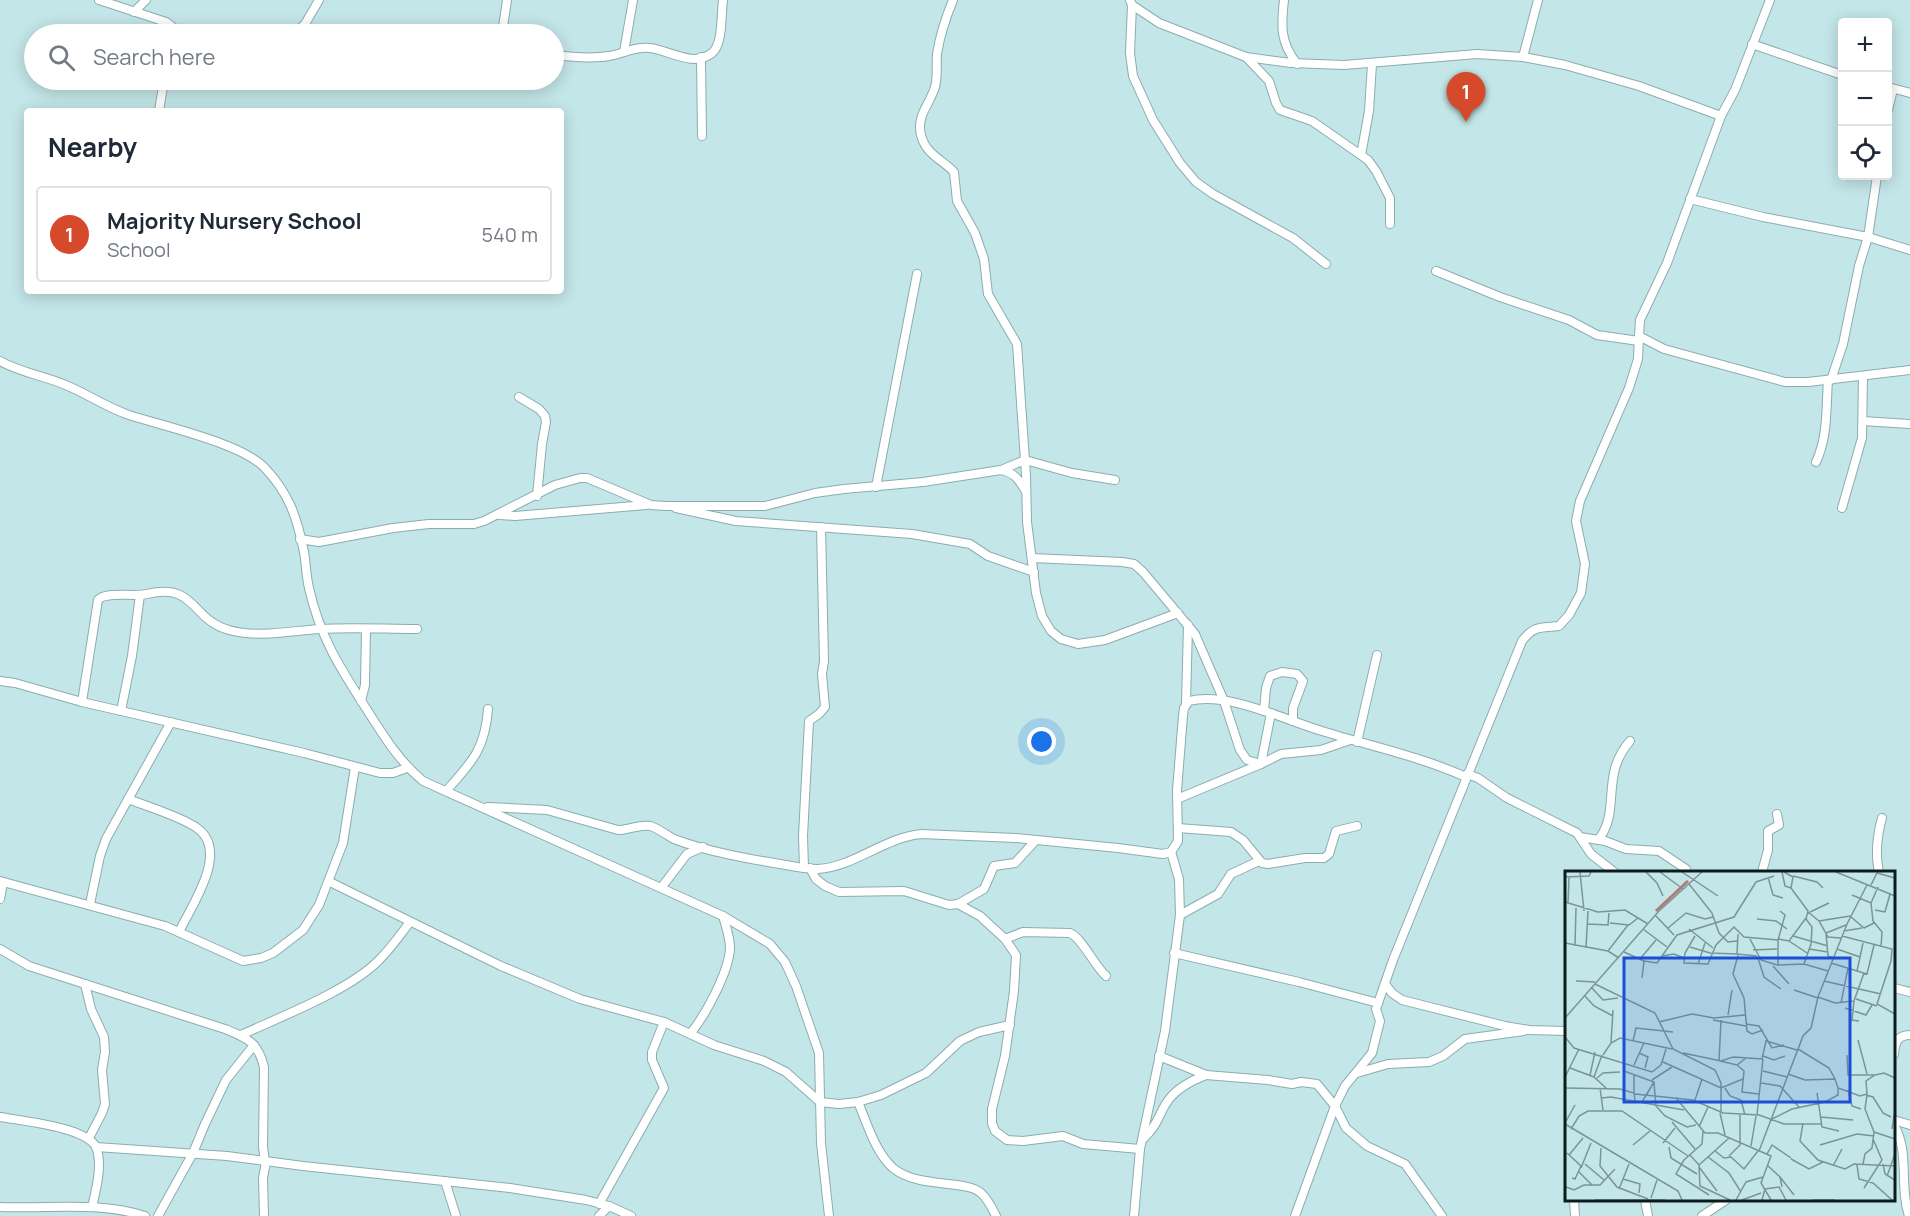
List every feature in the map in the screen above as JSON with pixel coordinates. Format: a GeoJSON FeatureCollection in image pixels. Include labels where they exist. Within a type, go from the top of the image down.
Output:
{"type":"FeatureCollection","features":[{"type":"Feature","properties":{"kind":"street"},"geometry":{"type":"LineString","coordinates":[[99,0],[168,24]]}},
{"type":"Feature","properties":{"kind":"street"},"geometry":{"type":"LineString","coordinates":[[305,24],[319,0]]}},
{"type":"Feature","properties":{"kind":"street"},"geometry":{"type":"LineString","coordinates":[[496,0],[506,2],[503,24]]}},
{"type":"Feature","properties":{"kind":"street"},"geometry":{"type":"LineString","coordinates":[[624,52],[633,0]]}},
{"type":"Feature","properties":{"kind":"street"},"geometry":{"type":"LineString","coordinates":[[564,55],[610,56],[646,48],[690,59],[701,57],[714,52],[719,43],[723,0]]}},
{"type":"Feature","properties":{"kind":"street"},"geometry":{"type":"LineString","coordinates":[[953,0],[939,45],[935,87],[924,108],[920,135],[926,149],[934,158],[954,172],[957,201],[975,233],[984,259],[988,294],[1017,344],[1027,522],[1036,593],[1042,616],[1051,631],[1062,639],[1078,644],[1105,640],[1179,613]]}},
{"type":"Feature","properties":{"kind":"street"},"geometry":{"type":"LineString","coordinates":[[1284,0],[1282,31],[1288,51],[1298,63]]}},
{"type":"Feature","properties":{"kind":"street"},"geometry":{"type":"LineString","coordinates":[[1523,57],[1538,0]]}},
{"type":"Feature","properties":{"kind":"street"},"geometry":{"type":"LineString","coordinates":[[1295,1216],[1335,1106],[1345,1086],[1372,1053],[1378,1036],[1380,1019],[1375,1011],[1415,904],[1522,641],[1529,632],[1536,628],[1559,626],[1569,615],[1581,593],[1585,564],[1576,521],[1580,501],[1629,388],[1638,359],[1640,320],[1667,263],[1721,116],[1735,90],[1770,0]]}},
{"type":"Feature","properties":{"kind":"street"},"geometry":{"type":"LineString","coordinates":[[134,12],[145,1]]}},
{"type":"Feature","properties":{"kind":"street"},"geometry":{"type":"LineString","coordinates":[[145,1],[147,16]]}},
{"type":"Feature","properties":{"kind":"street"},"geometry":{"type":"LineString","coordinates":[[1131,3],[1158,23],[1246,57],[1344,65],[1477,54],[1523,57],[1565,65],[1639,86],[1721,116]]}},
{"type":"Feature","properties":{"kind":"street"},"geometry":{"type":"LineString","coordinates":[[1131,3],[1132,76],[1153,120],[1180,163],[1196,182],[1213,194],[1293,237],[1326,264]]}},
{"type":"Feature","properties":{"kind":"street"},"geometry":{"type":"LineString","coordinates":[[1752,44],[1838,74]]}},
{"type":"Feature","properties":{"kind":"street"},"geometry":{"type":"LineString","coordinates":[[701,57],[702,136]]}},
{"type":"Feature","properties":{"kind":"street"},"geometry":{"type":"LineString","coordinates":[[1246,57],[1269,81],[1280,110],[1312,121],[1361,155],[1376,171],[1390,198],[1390,224]]}},
{"type":"Feature","properties":{"kind":"street"},"geometry":{"type":"LineString","coordinates":[[1361,155],[1369,111],[1372,64]]}},
{"type":"Feature","properties":{"kind":"street"},"geometry":{"type":"LineString","coordinates":[[1892,88],[1910,93]]}},
{"type":"Feature","properties":{"kind":"street"},"geometry":{"type":"LineString","coordinates":[[159,108],[162,90]]}},
{"type":"Feature","properties":{"kind":"street"},"geometry":{"type":"LineString","coordinates":[[1816,462],[1825,431],[1829,380],[1843,344],[1859,266],[1868,237],[1876,180]]}},
{"type":"Feature","properties":{"kind":"street"},"geometry":{"type":"LineString","coordinates":[[1690,199],[1763,217],[1868,237],[1910,250]]}},
{"type":"Feature","properties":{"kind":"street"},"geometry":{"type":"LineString","coordinates":[[1436,271],[1500,297],[1569,320],[1597,335],[1639,338],[1664,349],[1785,382],[1829,380],[1910,370]]}},
{"type":"Feature","properties":{"kind":"street"},"geometry":{"type":"LineString","coordinates":[[876,487],[917,273]]}},
{"type":"Feature","properties":{"kind":"street"},"geometry":{"type":"LineString","coordinates":[[0,361],[12,368],[67,385],[127,414],[188,432],[249,457],[262,465],[286,493],[291,504],[304,552],[309,587],[331,654],[388,743],[407,768],[423,781],[723,916],[770,944],[785,962],[796,986],[819,1053],[821,1143],[829,1216]]}},
{"type":"Feature","properties":{"kind":"street"},"geometry":{"type":"LineString","coordinates":[[1842,508],[1862,438],[1863,376]]}},
{"type":"Feature","properties":{"kind":"street"},"geometry":{"type":"LineString","coordinates":[[519,397],[539,409],[545,416],[537,495]]}},
{"type":"Feature","properties":{"kind":"street"},"geometry":{"type":"LineString","coordinates":[[1863,421],[1910,424]]}},
{"type":"Feature","properties":{"kind":"street"},"geometry":{"type":"LineString","coordinates":[[498,515],[515,516],[651,505],[765,506],[815,493],[934,481],[1001,470],[1025,460],[1072,473],[1115,480]]}},
{"type":"Feature","properties":{"kind":"street"},"geometry":{"type":"LineString","coordinates":[[1001,470],[1017,477],[1026,490]]}},
{"type":"Feature","properties":{"kind":"street"},"geometry":{"type":"LineString","coordinates":[[300,539],[319,542],[393,528],[429,524],[474,524],[498,515],[569,480],[587,477],[651,505]]}},
{"type":"Feature","properties":{"kind":"street"},"geometry":{"type":"LineString","coordinates":[[665,506],[736,521],[912,534],[970,544],[988,556],[1034,572]]}},
{"type":"Feature","properties":{"kind":"street"},"geometry":{"type":"LineString","coordinates":[[821,527],[822,674],[825,707],[809,721],[803,836],[807,868],[825,886],[839,892],[897,891],[949,905],[958,904],[984,889],[994,866],[1015,863],[1036,840]]}},
{"type":"Feature","properties":{"kind":"street"},"geometry":{"type":"LineString","coordinates":[[304,552],[319,542]]}},
{"type":"Feature","properties":{"kind":"street"},"geometry":{"type":"LineString","coordinates":[[1032,558],[1134,564],[1188,624],[1199,642],[1224,701],[1243,756],[1250,762],[1261,764]]}},
{"type":"Feature","properties":{"kind":"street"},"geometry":{"type":"LineString","coordinates":[[82,702],[98,600],[106,594],[140,595],[160,591],[177,592],[210,620],[228,630],[260,634],[321,629],[417,629]]}},
{"type":"Feature","properties":{"kind":"street"},"geometry":{"type":"LineString","coordinates":[[121,711],[132,656],[140,595]]}},
{"type":"Feature","properties":{"kind":"street"},"geometry":{"type":"LineString","coordinates":[[1134,1216],[1140,1149],[1165,1031],[1180,915],[1179,879],[1171,852],[1178,841],[1177,799],[1183,716],[1186,705],[1188,624]]}},
{"type":"Feature","properties":{"kind":"street"},"geometry":{"type":"LineString","coordinates":[[361,701],[365,685],[366,629]]}},
{"type":"Feature","properties":{"kind":"street"},"geometry":{"type":"LineString","coordinates":[[1354,741],[1377,655]]}},
{"type":"Feature","properties":{"kind":"street"},"geometry":{"type":"LineString","coordinates":[[1261,764],[1267,712],[1266,688],[1270,676],[1282,672],[1297,674],[1303,681],[1293,708],[1293,721]]}},
{"type":"Feature","properties":{"kind":"street"},"geometry":{"type":"LineString","coordinates":[[1187,678],[1191,689],[1205,699]]}},
{"type":"Feature","properties":{"kind":"street"},"geometry":{"type":"LineString","coordinates":[[0,681],[380,773],[393,773],[407,768]]}},
{"type":"Feature","properties":{"kind":"street"},"geometry":{"type":"LineString","coordinates":[[1186,705],[1189,701],[1205,699],[1224,701],[1267,712],[1354,741],[1409,755],[1466,776],[1478,778],[1507,798],[1564,825],[1580,837],[1591,854],[1612,871]]}},
{"type":"Feature","properties":{"kind":"street"},"geometry":{"type":"LineString","coordinates":[[447,790],[483,743],[488,709]]}},
{"type":"Feature","properties":{"kind":"street"},"geometry":{"type":"LineString","coordinates":[[90,904],[106,839],[171,722]]}},
{"type":"Feature","properties":{"kind":"street"},"geometry":{"type":"LineString","coordinates":[[1177,799],[1281,754],[1322,750],[1354,741]]}},
{"type":"Feature","properties":{"kind":"street"},"geometry":{"type":"LineString","coordinates":[[1599,839],[1604,833],[1608,817],[1611,782],[1616,761],[1620,752],[1630,741]]}},
{"type":"Feature","properties":{"kind":"street"},"geometry":{"type":"LineString","coordinates":[[0,899],[2,881],[165,926],[243,961],[261,958],[273,953],[303,930],[319,905],[330,882],[343,843],[355,767]]}},
{"type":"Feature","properties":{"kind":"street"},"geometry":{"type":"LineString","coordinates":[[128,799],[195,827],[207,837],[211,852],[207,873],[179,932]]}},
{"type":"Feature","properties":{"kind":"street"},"geometry":{"type":"LineString","coordinates":[[484,807],[547,810],[618,830],[649,826],[673,838],[703,847],[762,861],[818,869],[838,865],[889,841],[921,834],[1036,840],[1156,854],[1171,852]]}},
{"type":"Feature","properties":{"kind":"street"},"geometry":{"type":"LineString","coordinates":[[1763,871],[1768,850],[1768,831],[1779,825],[1777,814]]}},
{"type":"Feature","properties":{"kind":"street"},"geometry":{"type":"LineString","coordinates":[[1879,871],[1876,852],[1878,830],[1882,818]]}},
{"type":"Feature","properties":{"kind":"street"},"geometry":{"type":"LineString","coordinates":[[1178,828],[1231,832],[1243,840],[1259,861],[1268,864],[1305,858],[1324,858],[1329,854],[1336,831],[1357,826]]}},
{"type":"Feature","properties":{"kind":"street"},"geometry":{"type":"LineString","coordinates":[[1580,837],[1599,839],[1626,849],[1659,851],[1686,869]]}},
{"type":"Feature","properties":{"kind":"street"},"geometry":{"type":"LineString","coordinates":[[661,888],[687,854],[703,847]]}},
{"type":"Feature","properties":{"kind":"street"},"geometry":{"type":"LineString","coordinates":[[1180,915],[1218,894],[1231,874],[1259,861]]}},
{"type":"Feature","properties":{"kind":"street"},"geometry":{"type":"LineString","coordinates":[[330,882],[501,966],[580,999],[664,1022],[736,1054],[764,1061],[786,1072],[820,1102],[840,1104],[858,1102],[903,1086],[926,1073],[960,1041],[979,1032],[1010,1025]]}},
{"type":"Feature","properties":{"kind":"street"},"geometry":{"type":"LineString","coordinates":[[958,904],[980,916],[1005,939],[1014,950],[1016,959],[1010,1025],[992,1109],[992,1123],[995,1131],[1007,1140],[1023,1141],[1063,1136],[1083,1144],[1140,1149]]}},
{"type":"Feature","properties":{"kind":"street"},"geometry":{"type":"LineString","coordinates":[[690,1034],[702,1020],[728,960],[729,935],[723,916]]}},
{"type":"Feature","properties":{"kind":"street"},"geometry":{"type":"LineString","coordinates":[[241,1035],[336,990],[360,976],[380,960],[410,922]]}},
{"type":"Feature","properties":{"kind":"street"},"geometry":{"type":"LineString","coordinates":[[1005,939],[1023,932],[1070,933],[1076,936],[1090,958],[1106,976]]}},
{"type":"Feature","properties":{"kind":"street"},"geometry":{"type":"LineString","coordinates":[[0,949],[29,966],[241,1035],[254,1045],[261,1055],[264,1067],[264,1216]]}},
{"type":"Feature","properties":{"kind":"street"},"geometry":{"type":"LineString","coordinates":[[1174,953],[1378,1003]]}},
{"type":"Feature","properties":{"kind":"street"},"geometry":{"type":"LineString","coordinates":[[85,984],[91,1009],[104,1037],[105,1052],[102,1070],[105,1104],[89,1138]]}},
{"type":"Feature","properties":{"kind":"street"},"geometry":{"type":"LineString","coordinates":[[1385,984],[1402,1000],[1482,1022],[1529,1030],[1565,1031]]}},
{"type":"Feature","properties":{"kind":"street"},"geometry":{"type":"LineString","coordinates":[[1895,988],[1910,992]]}},
{"type":"Feature","properties":{"kind":"street"},"geometry":{"type":"LineString","coordinates":[[599,1204],[664,1088],[652,1060],[652,1052],[664,1022]]}},
{"type":"Feature","properties":{"kind":"street"},"geometry":{"type":"LineString","coordinates":[[1357,1073],[1388,1064],[1435,1060],[1465,1039],[1529,1030]]}},
{"type":"Feature","properties":{"kind":"street"},"geometry":{"type":"LineString","coordinates":[[1895,1048],[1899,1037],[1910,1035]]}},
{"type":"Feature","properties":{"kind":"street"},"geometry":{"type":"LineString","coordinates":[[158,1216],[193,1153],[226,1080],[254,1045]]}},
{"type":"Feature","properties":{"kind":"street"},"geometry":{"type":"LineString","coordinates":[[1158,1056],[1206,1075],[1292,1084],[1300,1082],[1317,1084],[1335,1106],[1346,1128],[1367,1146],[1399,1159],[1405,1164],[1442,1216]]}},
{"type":"Feature","properties":{"kind":"street"},"geometry":{"type":"LineString","coordinates":[[1143,1138],[1156,1125],[1170,1097],[1190,1082],[1206,1075]]}},
{"type":"Feature","properties":{"kind":"street"},"geometry":{"type":"LineString","coordinates":[[858,1102],[883,1156],[893,1168],[928,1183],[973,1188],[985,1198],[996,1216]]}},
{"type":"Feature","properties":{"kind":"street"},"geometry":{"type":"LineString","coordinates":[[0,1117],[71,1130],[89,1138],[96,1147],[99,1161],[92,1207]]}},
{"type":"Feature","properties":{"kind":"street"},"geometry":{"type":"LineString","coordinates":[[1895,1126],[1910,1125]]}},
{"type":"Feature","properties":{"kind":"street"},"geometry":{"type":"LineString","coordinates":[[1895,1128],[1901,1140],[1903,1191],[1909,1216]]}},
{"type":"Feature","properties":{"kind":"street"},"geometry":{"type":"LineString","coordinates":[[96,1147],[193,1153],[510,1188],[609,1206],[631,1216]]}},
{"type":"Feature","properties":{"kind":"street"},"geometry":{"type":"LineString","coordinates":[[445,1181],[456,1216]]}},
{"type":"Feature","properties":{"kind":"street"},"geometry":{"type":"LineString","coordinates":[[1574,1201],[1575,1216]]}},
{"type":"Feature","properties":{"kind":"street"},"geometry":{"type":"LineString","coordinates":[[1645,1201],[1648,1216]]}},
{"type":"Feature","properties":{"kind":"street"},"geometry":{"type":"LineString","coordinates":[[1702,1216],[1724,1201]]}},
{"type":"Feature","properties":{"kind":"street"},"geometry":{"type":"LineString","coordinates":[[599,1216],[609,1206]]}},
{"type":"Feature","properties":{"kind":"street"},"geometry":{"type":"LineString","coordinates":[[0,1207],[103,1207],[145,1216]]}},
{"type":"Feature","properties":{"kind":"street"},"geometry":{"type":"LineString","coordinates":[[97,1216],[103,1207]]}},
{"type":"Feature","properties":{"kind":"place","name":"Majority Nursery School"},"geometry":{"type":"Point","coordinates":[1466,122]}}]}
